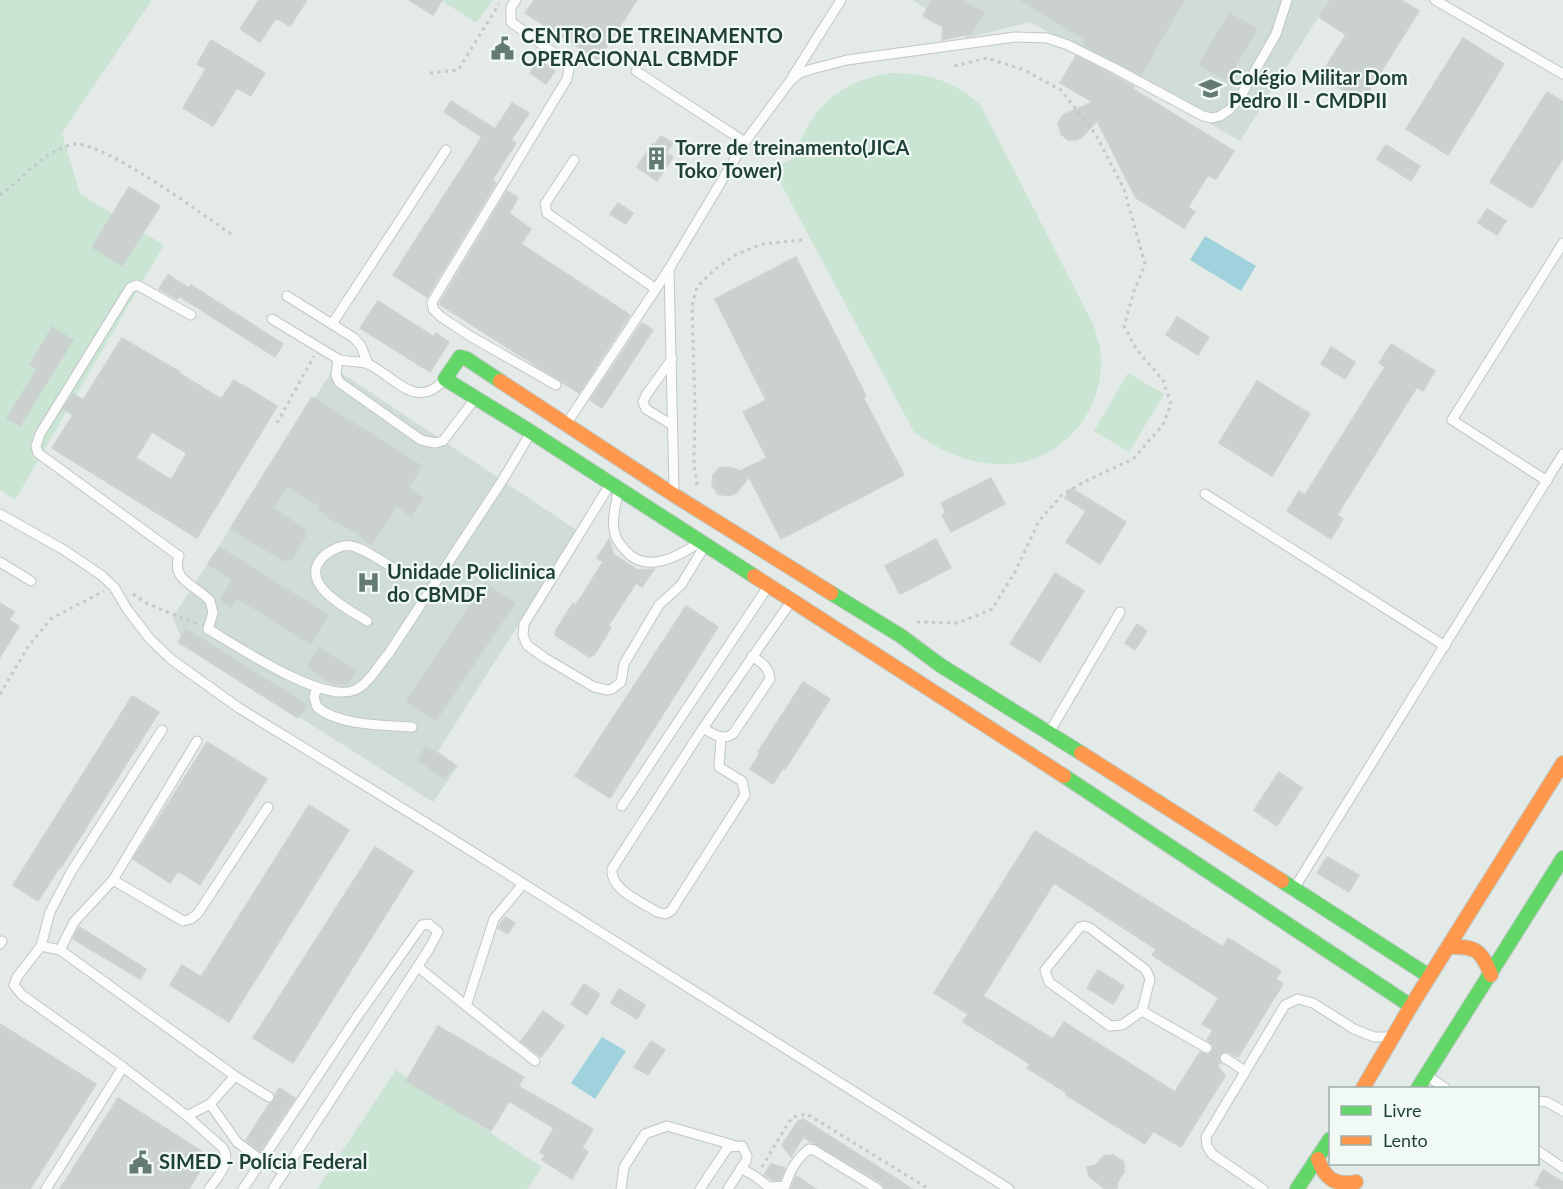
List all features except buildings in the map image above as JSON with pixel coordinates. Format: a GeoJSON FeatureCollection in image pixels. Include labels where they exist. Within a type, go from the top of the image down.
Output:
{"type":"FeatureCollection","features":[{"type":"Feature","properties":{"kind":"street"},"geometry":{"type":"LineString","coordinates":[[1411,1006],[1305,915],[1294,889],[1137,806],[927,688],[445,379],[460,357],[500,380],[674,495],[901,636],[940,665],[1049,732],[1137,806],[1305,915],[1430,976]]}},
{"type":"Feature","properties":{"kind":"street"},"geometry":{"type":"LineString","coordinates":[[479,400],[500,380]]}},
{"type":"Feature","properties":{"kind":"street"},"geometry":{"type":"LineString","coordinates":[[723,557],[736,534]]}},
{"type":"Feature","properties":{"kind":"street"},"geometry":{"type":"LineString","coordinates":[[927,688],[940,665]]}},
{"type":"Feature","properties":{"kind":"street"},"geometry":{"type":"LineString","coordinates":[[1364,1087],[1411,1006],[1563,763]]}},
{"type":"Feature","properties":{"kind":"street"},"geometry":{"type":"LineString","coordinates":[[1419,1087],[1563,858]]}},
{"type":"Feature","properties":{"kind":"street"},"geometry":{"type":"LineString","coordinates":[[1449,947],[1470,945],[1478,949],[1484,956],[1491,975]]}},
{"type":"Feature","properties":{"kind":"street"},"geometry":{"type":"LineString","coordinates":[[1297,1189],[1329,1141]]}},
{"type":"Feature","properties":{"kind":"street"},"geometry":{"type":"LineString","coordinates":[[1318,1159],[1321,1172],[1330,1180],[1341,1185],[1357,1181]]}},
{"type":"Feature","properties":{"kind":"lane"},"geometry":{"type":"LineString","coordinates":[[516,0],[512,7],[511,22],[565,61],[569,69],[567,79],[432,302],[433,309],[441,317],[556,385]]}},
{"type":"Feature","properties":{"kind":"lane"},"geometry":{"type":"LineString","coordinates":[[567,424],[669,269],[745,142],[790,81],[841,0]]}},
{"type":"Feature","properties":{"kind":"lane"},"geometry":{"type":"LineString","coordinates":[[790,81],[812,69],[847,60],[1015,37],[1036,37],[1068,45],[1203,116],[1212,118],[1229,110],[1239,99],[1276,34],[1287,0]]}},
{"type":"Feature","properties":{"kind":"lane"},"geometry":{"type":"LineString","coordinates":[[1435,0],[1563,74]]}},
{"type":"Feature","properties":{"kind":"lane"},"geometry":{"type":"LineString","coordinates":[[636,71],[745,142]]}},
{"type":"Feature","properties":{"kind":"lane"},"geometry":{"type":"LineString","coordinates":[[332,324],[447,150]]}},
{"type":"Feature","properties":{"kind":"lane"},"geometry":{"type":"LineString","coordinates":[[574,160],[545,204],[547,213],[656,289]]}},
{"type":"Feature","properties":{"kind":"lane"},"geometry":{"type":"LineString","coordinates":[[1547,482],[1452,420],[1563,243]]}},
{"type":"Feature","properties":{"kind":"lane"},"geometry":{"type":"LineString","coordinates":[[669,269],[674,495]]}},
{"type":"Feature","properties":{"kind":"lane"},"geometry":{"type":"LineString","coordinates":[[190,315],[137,285],[130,288],[40,434],[36,446],[38,453],[179,556],[177,567],[182,580],[210,601],[213,613],[208,629],[284,673],[316,687],[341,692],[352,691],[362,686],[389,653],[502,481],[531,432]]}},
{"type":"Feature","properties":{"kind":"lane"},"geometry":{"type":"LineString","coordinates":[[287,296],[354,338],[361,346],[368,364]]}},
{"type":"Feature","properties":{"kind":"lane"},"geometry":{"type":"LineString","coordinates":[[272,319],[338,359],[368,364],[411,392],[426,393],[435,390],[445,379]]}},
{"type":"Feature","properties":{"kind":"lane"},"geometry":{"type":"LineString","coordinates":[[460,357],[470,336]]}},
{"type":"Feature","properties":{"kind":"lane"},"geometry":{"type":"LineString","coordinates":[[672,358],[643,402],[646,409],[672,425]]}},
{"type":"Feature","properties":{"kind":"lane"},"geometry":{"type":"LineString","coordinates":[[338,359],[336,375],[339,382],[421,440],[443,441],[479,400]]}},
{"type":"Feature","properties":{"kind":"lane"},"geometry":{"type":"LineString","coordinates":[[1294,889],[1563,454]]}},
{"type":"Feature","properties":{"kind":"lane"},"geometry":{"type":"LineString","coordinates":[[615,487],[524,624],[523,635],[527,645],[545,658],[594,687],[608,690],[616,687],[621,682],[624,664],[659,605],[681,585],[703,544]]}},
{"type":"Feature","properties":{"kind":"lane"},"geometry":{"type":"LineString","coordinates":[[615,487],[614,533],[628,553],[644,562],[666,561],[703,544]]}},
{"type":"Feature","properties":{"kind":"lane"},"geometry":{"type":"LineString","coordinates":[[1205,494],[1445,646]]}},
{"type":"Feature","properties":{"kind":"lane"},"geometry":{"type":"LineString","coordinates":[[0,514],[64,550],[101,575],[116,591],[138,625],[172,660],[239,708],[1009,1189]]}},
{"type":"Feature","properties":{"kind":"lane"},"geometry":{"type":"LineString","coordinates":[[367,621],[326,593],[316,578],[316,568],[320,560],[333,550],[351,546],[397,570]]}},
{"type":"Feature","properties":{"kind":"lane"},"geometry":{"type":"LineString","coordinates":[[0,562],[31,581]]}},
{"type":"Feature","properties":{"kind":"lane"},"geometry":{"type":"LineString","coordinates":[[622,806],[768,586]]}},
{"type":"Feature","properties":{"kind":"lane"},"geometry":{"type":"LineString","coordinates":[[721,738],[719,767],[742,781],[745,795],[671,911],[665,914],[657,912],[615,885],[611,876],[612,869],[703,728],[792,601]]}},
{"type":"Feature","properties":{"kind":"lane"},"geometry":{"type":"LineString","coordinates":[[1049,732],[1120,612]]}},
{"type":"Feature","properties":{"kind":"lane"},"geometry":{"type":"LineString","coordinates":[[703,728],[721,738],[728,738],[733,734],[770,679],[769,672],[764,665],[752,656]]}},
{"type":"Feature","properties":{"kind":"lane"},"geometry":{"type":"LineString","coordinates":[[316,687],[314,698],[317,707],[337,718],[379,725],[412,727]]}},
{"type":"Feature","properties":{"kind":"lane"},"geometry":{"type":"LineString","coordinates":[[162,730],[71,873],[50,912],[41,946],[17,977],[14,985],[22,994],[188,1116],[224,1148],[227,1162],[209,1189]]}},
{"type":"Feature","properties":{"kind":"lane"},"geometry":{"type":"LineString","coordinates":[[60,950],[74,922],[113,880],[197,741]]}},
{"type":"Feature","properties":{"kind":"lane"},"geometry":{"type":"LineString","coordinates":[[113,880],[183,921],[191,919],[198,913],[268,807]]}},
{"type":"Feature","properties":{"kind":"lane"},"geometry":{"type":"LineString","coordinates":[[466,1006],[494,919],[523,884]]}},
{"type":"Feature","properties":{"kind":"lane"},"geometry":{"type":"LineString","coordinates":[[243,1189],[352,1024],[422,925],[429,924],[438,931],[438,934],[273,1189]]}},
{"type":"Feature","properties":{"kind":"lane"},"geometry":{"type":"LineString","coordinates":[[1080,927],[1090,928],[1146,970],[1150,979],[1142,1011],[1122,1025],[1110,1026],[1049,982],[1045,970],[1080,927]]}},
{"type":"Feature","properties":{"kind":"lane"},"geometry":{"type":"LineString","coordinates":[[41,946],[60,950],[235,1076],[268,1097]]}},
{"type":"Feature","properties":{"kind":"lane"},"geometry":{"type":"LineString","coordinates":[[418,967],[535,1061]]}},
{"type":"Feature","properties":{"kind":"lane"},"geometry":{"type":"LineString","coordinates":[[1263,1189],[1212,1154],[1207,1146],[1206,1137],[1285,1005],[1298,999],[1313,1003],[1354,1029],[1374,1037],[1392,1038]]}},
{"type":"Feature","properties":{"kind":"lane"},"geometry":{"type":"LineString","coordinates":[[1142,1011],[1207,1048]]}},
{"type":"Feature","properties":{"kind":"lane"},"geometry":{"type":"LineString","coordinates":[[1225,1059],[1245,1071]]}},
{"type":"Feature","properties":{"kind":"lane"},"geometry":{"type":"LineString","coordinates":[[46,1189],[123,1067]]}},
{"type":"Feature","properties":{"kind":"lane"},"geometry":{"type":"LineString","coordinates":[[188,1116],[210,1104],[235,1076]]}},
{"type":"Feature","properties":{"kind":"lane"},"geometry":{"type":"LineString","coordinates":[[1427,1076],[1442,1087]]}},
{"type":"Feature","properties":{"kind":"lane"},"geometry":{"type":"LineString","coordinates":[[1539,1101],[1546,1102],[1563,1111]]}},
{"type":"Feature","properties":{"kind":"lane"},"geometry":{"type":"LineString","coordinates":[[210,1104],[237,1142],[261,1160],[283,1172]]}},
{"type":"Feature","properties":{"kind":"lane"},"geometry":{"type":"LineString","coordinates":[[621,1189],[624,1167],[645,1134],[668,1126],[742,1146],[747,1156],[728,1189]]}},
{"type":"Feature","properties":{"kind":"lane"},"geometry":{"type":"LineString","coordinates":[[700,1189],[728,1147],[733,1145]]}},
{"type":"Feature","properties":{"kind":"lane"},"geometry":{"type":"LineString","coordinates":[[741,1168],[769,1187],[785,1186],[790,1171],[800,1156],[809,1149],[878,1189]]}},
{"type":"Feature","properties":{"kind":"lane"},"geometry":{"type":"LineString","coordinates":[[1539,1152],[1563,1168]]}},
{"type":"Feature","properties":{"kind":"path"},"geometry":{"type":"LineString","coordinates":[[430,73],[458,70],[501,0]]}},
{"type":"Feature","properties":{"kind":"path"},"geometry":{"type":"LineString","coordinates":[[908,621],[958,623],[992,609],[1015,572],[1039,521],[1062,495],[1133,459],[1163,425],[1171,404],[1163,380],[1137,350],[1124,326],[1145,264],[1124,189],[1096,135],[1061,90],[1024,70],[987,58],[950,67]]}},
{"type":"Feature","properties":{"kind":"path"},"geometry":{"type":"LineString","coordinates":[[0,195],[48,154],[75,144],[113,158],[164,188],[234,236]]}},
{"type":"Feature","properties":{"kind":"path"},"geometry":{"type":"LineString","coordinates":[[698,486],[694,464],[692,306],[697,287],[713,271],[735,255],[762,244],[803,240]]}},
{"type":"Feature","properties":{"kind":"path"},"geometry":{"type":"LineString","coordinates":[[277,423],[319,347]]}},
{"type":"Feature","properties":{"kind":"path"},"geometry":{"type":"LineString","coordinates":[[0,694],[29,645],[52,618],[105,591],[130,591],[146,603],[208,629]]}},
{"type":"Feature","properties":{"kind":"shaded area","name":"Colégio Militar Dom Pedro II - CMDPII"},"geometry":{"type":"Polygon","coordinates":[[[913,0],[1329,0],[1240,141],[1030,22],[967,38],[913,0]]]}},
{"type":"Feature","properties":{"kind":"shaded area","name":"Unidade Policlinica do CBMDF"},"geometry":{"type":"Polygon","coordinates":[[[334,368],[578,531],[438,751],[458,766],[433,802],[183,643],[173,617],[334,368]]]}},
{"type":"Feature","properties":{"kind":"green space"},"geometry":{"type":"Polygon","coordinates":[[[0,0],[152,0],[62,133],[80,194],[164,245],[15,500],[0,490],[0,0]]]}},
{"type":"Feature","properties":{"kind":"green space"},"geometry":{"type":"Polygon","coordinates":[[[441,0],[493,0],[476,23],[441,0]]]}},
{"type":"Feature","properties":{"kind":"green space"},"geometry":{"type":"Polygon","coordinates":[[[891,73],[938,79],[949,83],[980,104],[1094,326],[1101,362],[1099,385],[1093,403],[1073,433],[1044,455],[1008,464],[982,463],[935,446],[914,432],[773,169],[795,157],[809,124],[829,100],[856,83],[891,73]]]}},
{"type":"Feature","properties":{"kind":"green space"},"geometry":{"type":"Polygon","coordinates":[[[1128,373],[1164,394],[1129,452],[1094,431],[1128,373]]]}},
{"type":"Feature","properties":{"kind":"green space"},"geometry":{"type":"Polygon","coordinates":[[[396,1070],[542,1167],[527,1189],[317,1189],[396,1070]]]}},
{"type":"Feature","properties":{"kind":"water"},"geometry":{"type":"Polygon","coordinates":[[[1205,236],[1256,266],[1241,291],[1190,260],[1205,236]]]}},
{"type":"Feature","properties":{"kind":"water"},"geometry":{"type":"Polygon","coordinates":[[[602,1037],[626,1051],[595,1099],[571,1083],[602,1037]]]}},
{"type":"Feature","properties":{"kind":"traffic: fast"},"geometry":{"type":"LineString","coordinates":[[500,381],[467,359],[460,357],[445,379],[754,576]]}},
{"type":"Feature","properties":{"kind":"traffic: fast"},"geometry":{"type":"LineString","coordinates":[[831,593],[901,636],[940,665],[1081,753]]}},
{"type":"Feature","properties":{"kind":"traffic: fast"},"geometry":{"type":"LineString","coordinates":[[1064,776],[1411,1006]]}},
{"type":"Feature","properties":{"kind":"traffic: fast"},"geometry":{"type":"LineString","coordinates":[[1419,1087],[1563,858]]}},
{"type":"Feature","properties":{"kind":"traffic: fast"},"geometry":{"type":"LineString","coordinates":[[1282,881],[1429,976]]}},
{"type":"Feature","properties":{"kind":"traffic: fast"},"geometry":{"type":"LineString","coordinates":[[1297,1189],[1329,1141]]}},
{"type":"Feature","properties":{"kind":"traffic: slow"},"geometry":{"type":"LineString","coordinates":[[500,381],[674,495],[831,593]]}},
{"type":"Feature","properties":{"kind":"traffic: slow"},"geometry":{"type":"LineString","coordinates":[[754,576],[1064,776]]}},
{"type":"Feature","properties":{"kind":"traffic: slow"},"geometry":{"type":"LineString","coordinates":[[1081,753],[1282,881]]}},
{"type":"Feature","properties":{"kind":"traffic: slow"},"geometry":{"type":"LineString","coordinates":[[1364,1087],[1411,1006],[1563,763]]}},
{"type":"Feature","properties":{"kind":"traffic: slow"},"geometry":{"type":"LineString","coordinates":[[1449,947],[1466,947],[1476,951],[1484,960],[1491,975]]}},
{"type":"Feature","properties":{"kind":"traffic: slow"},"geometry":{"type":"LineString","coordinates":[[1318,1159],[1324,1172],[1332,1180],[1342,1183],[1356,1182]]}},
{"type":"Feature","properties":{"kind":"place","name":"CENTRO DE TREINAMENTO OPERACIONAL CBMDF"},"geometry":{"type":"Point","coordinates":[503,48]}},
{"type":"Feature","properties":{"kind":"place","name":"Colégio Militar Dom Pedro II - CMDPII"},"geometry":{"type":"Point","coordinates":[1211,89]}},
{"type":"Feature","properties":{"kind":"place","name":"Torre de treinamento(JICA Toko Tower)"},"geometry":{"type":"Point","coordinates":[657,159]}},
{"type":"Feature","properties":{"kind":"place","name":"Unidade Policlinica do CBMDF"},"geometry":{"type":"Point","coordinates":[369,583]}},
{"type":"Feature","properties":{"kind":"place","name":"SIMED - Polícia Federal"},"geometry":{"type":"Point","coordinates":[141,1162]}}]}
